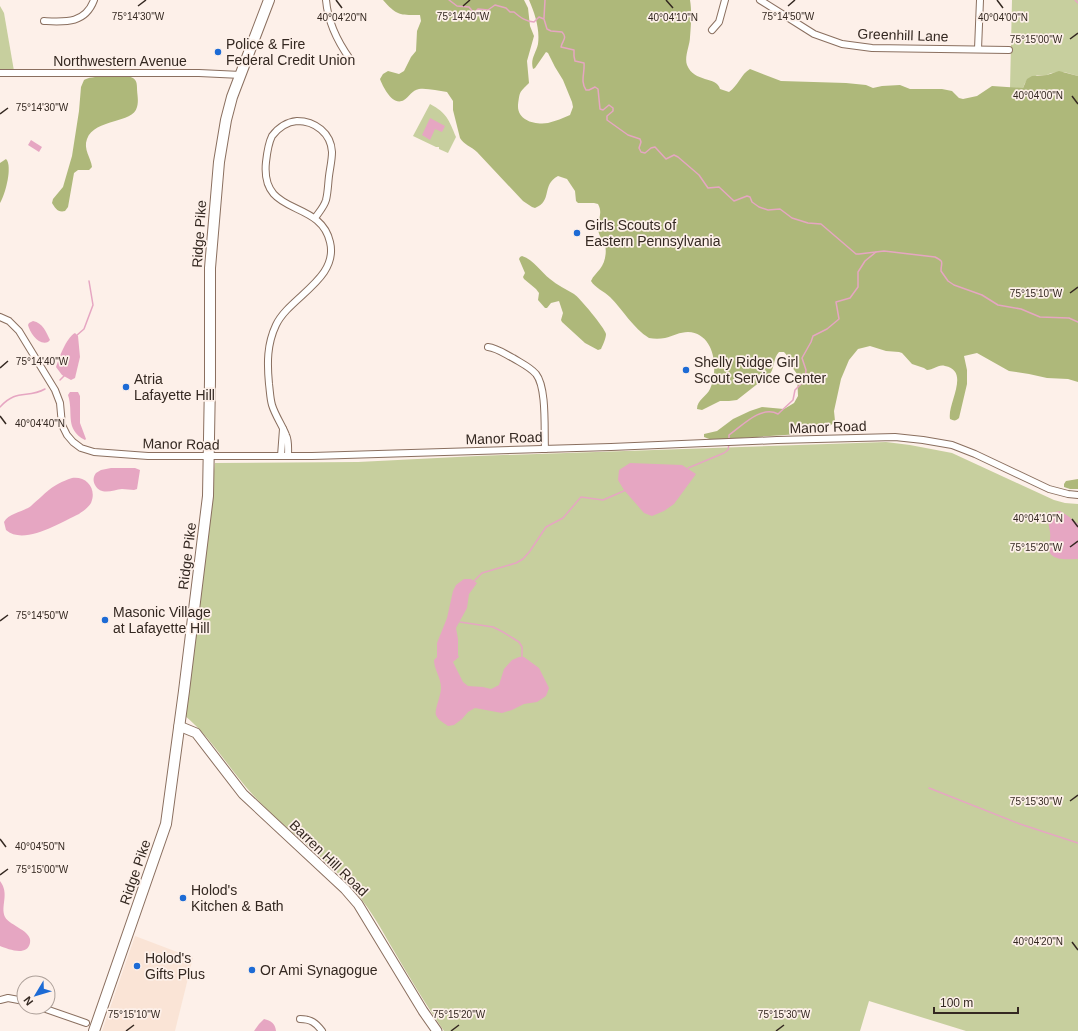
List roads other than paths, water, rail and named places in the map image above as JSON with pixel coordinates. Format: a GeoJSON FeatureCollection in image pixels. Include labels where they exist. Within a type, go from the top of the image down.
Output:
{"type":"FeatureCollection","features":[{"type":"Feature","properties":{"kind":"main road","name":"Ridge Pike"},"geometry":{"type":"LineString","coordinates":[[94,1031],[166,824],[208,496],[211,247],[219,162],[226,120],[232,97],[269,0]]}},
{"type":"Feature","properties":{"kind":"street"},"geometry":{"type":"LineString","coordinates":[[44,21],[66,22],[79,18],[89,10],[94,0]]}},
{"type":"Feature","properties":{"kind":"street"},"geometry":{"type":"LineString","coordinates":[[326,0],[328,17],[334,33],[350,59]]}},
{"type":"Feature","properties":{"kind":"street"},"geometry":{"type":"LineString","coordinates":[[712,30],[720,22],[725,0]]}},
{"type":"Feature","properties":{"kind":"street","name":"Greenhill Lane"},"geometry":{"type":"LineString","coordinates":[[760,0],[814,34],[842,44],[872,48],[1009,50]]}},
{"type":"Feature","properties":{"kind":"street"},"geometry":{"type":"LineString","coordinates":[[978,49],[980,0]]}},
{"type":"Feature","properties":{"kind":"street","name":"Northwestern Avenue"},"geometry":{"type":"LineString","coordinates":[[0,73],[199,73],[241,75]]}},
{"type":"Feature","properties":{"kind":"street"},"geometry":{"type":"LineString","coordinates":[[284,456],[287,439],[271,401],[268,364],[269,347],[274,329],[283,314],[313,285],[325,270],[331,251],[330,241],[323,226],[315,218],[276,197],[269,189],[265,179],[267,150],[270,140],[279,128],[292,122],[305,122],[318,126],[328,137],[331,146],[332,155],[327,196],[315,218]]}},
{"type":"Feature","properties":{"kind":"street","name":"Manor Road"},"geometry":{"type":"LineString","coordinates":[[0,317],[9,321],[19,331],[55,390],[60,403],[61,420],[64,430],[69,438],[76,445],[85,450],[100,453],[148,456],[284,456],[545,449],[870,437],[906,438],[952,445],[975,454],[1049,489],[1078,495]]}},
{"type":"Feature","properties":{"kind":"street"},"geometry":{"type":"LineString","coordinates":[[488,348],[494,349],[524,364],[535,373],[540,380],[543,396],[545,449]]}},
{"type":"Feature","properties":{"kind":"street","name":"Barren Hill Road"},"geometry":{"type":"LineString","coordinates":[[179,726],[196,733],[243,794],[345,889],[358,904],[423,1011],[437,1031]]}},
{"type":"Feature","properties":{"kind":"street"},"geometry":{"type":"LineString","coordinates":[[0,1000],[8,998],[16,1000]]}},
{"type":"Feature","properties":{"kind":"street"},"geometry":{"type":"LineString","coordinates":[[56,1013],[86,1023]]}},
{"type":"Feature","properties":{"kind":"street"},"geometry":{"type":"LineString","coordinates":[[300,1019],[309,1019],[318,1025],[322,1031]]}},
{"type":"Feature","properties":{"kind":"waterway"},"geometry":{"type":"LineString","coordinates":[[449,0],[457,6],[469,7],[474,13],[478,9],[488,10],[495,5],[506,8],[510,12],[514,12],[521,18],[528,21],[534,22],[539,17],[544,19],[547,29],[562,32],[565,38],[561,47],[574,50],[575,61],[584,63],[583,83],[586,90],[595,87],[598,89],[600,109],[603,110],[609,105],[613,108],[613,111],[607,116],[607,120],[628,135],[640,139],[641,142],[639,148],[641,152],[645,153],[651,148],[655,147],[666,159],[674,155],[678,157],[699,175],[708,188],[719,187],[734,201],[747,196],[750,197],[752,202],[759,207],[768,210],[780,209],[792,218],[808,223],[821,224],[856,254],[884,251],[935,257],[941,261],[941,271],[948,281],[954,285],[982,295],[998,305],[1021,309],[1040,317],[1069,318],[1078,322]]}},
{"type":"Feature","properties":{"kind":"waterway"},"geometry":{"type":"LineString","coordinates":[[544,18],[545,0]]}},
{"type":"Feature","properties":{"kind":"waterway"},"geometry":{"type":"LineString","coordinates":[[1075,0],[1078,3]]}},
{"type":"Feature","properties":{"kind":"waterway"},"geometry":{"type":"LineString","coordinates":[[729,441],[729,435],[758,414],[765,412],[778,414],[793,400],[795,390],[805,380],[806,370],[802,358],[813,336],[827,329],[839,319],[836,302],[850,298],[858,287],[858,272],[865,261],[876,252]]}},
{"type":"Feature","properties":{"kind":"waterway"},"geometry":{"type":"LineString","coordinates":[[76,336],[84,329],[93,305],[89,281]]}},
{"type":"Feature","properties":{"kind":"waterway"},"geometry":{"type":"LineString","coordinates":[[60,380],[65,375]]}},
{"type":"Feature","properties":{"kind":"waterway"},"geometry":{"type":"LineString","coordinates":[[0,407],[12,398],[39,392],[45,389]]}},
{"type":"Feature","properties":{"kind":"waterway"},"geometry":{"type":"LineString","coordinates":[[688,468],[724,453],[728,450],[729,444]]}},
{"type":"Feature","properties":{"kind":"waterway"},"geometry":{"type":"LineString","coordinates":[[474,581],[482,573],[516,563],[523,559],[546,527],[563,518],[581,497],[603,500],[626,490]]}},
{"type":"Feature","properties":{"kind":"waterway"},"geometry":{"type":"LineString","coordinates":[[460,622],[493,627],[503,632],[519,642],[522,647],[522,657]]}},
{"type":"Feature","properties":{"kind":"waterway"},"geometry":{"type":"LineString","coordinates":[[929,788],[1020,824],[1078,843]]}},
{"type":"Feature","properties":{"kind":"place","name":"Police & Fire Federal Credit Union"},"geometry":{"type":"Point","coordinates":[218,52]}},
{"type":"Feature","properties":{"kind":"place","name":"Girls Scouts of Eastern Pennsylvania"},"geometry":{"type":"Point","coordinates":[577,233]}},
{"type":"Feature","properties":{"kind":"place","name":"Shelly Ridge Girl Scout Service Center"},"geometry":{"type":"Point","coordinates":[686,370]}},
{"type":"Feature","properties":{"kind":"place","name":"Atria Lafayette Hill"},"geometry":{"type":"Point","coordinates":[126,387]}},
{"type":"Feature","properties":{"kind":"place","name":"Masonic Village at Lafayette Hill"},"geometry":{"type":"Point","coordinates":[105,620]}},
{"type":"Feature","properties":{"kind":"place","name":"Holod's Kitchen & Bath"},"geometry":{"type":"Point","coordinates":[183,898]}},
{"type":"Feature","properties":{"kind":"place","name":"Holod's Gifts Plus"},"geometry":{"type":"Point","coordinates":[137,966]}},
{"type":"Feature","properties":{"kind":"place","name":"Or Ami Synagogue"},"geometry":{"type":"Point","coordinates":[252,970]}}]}
